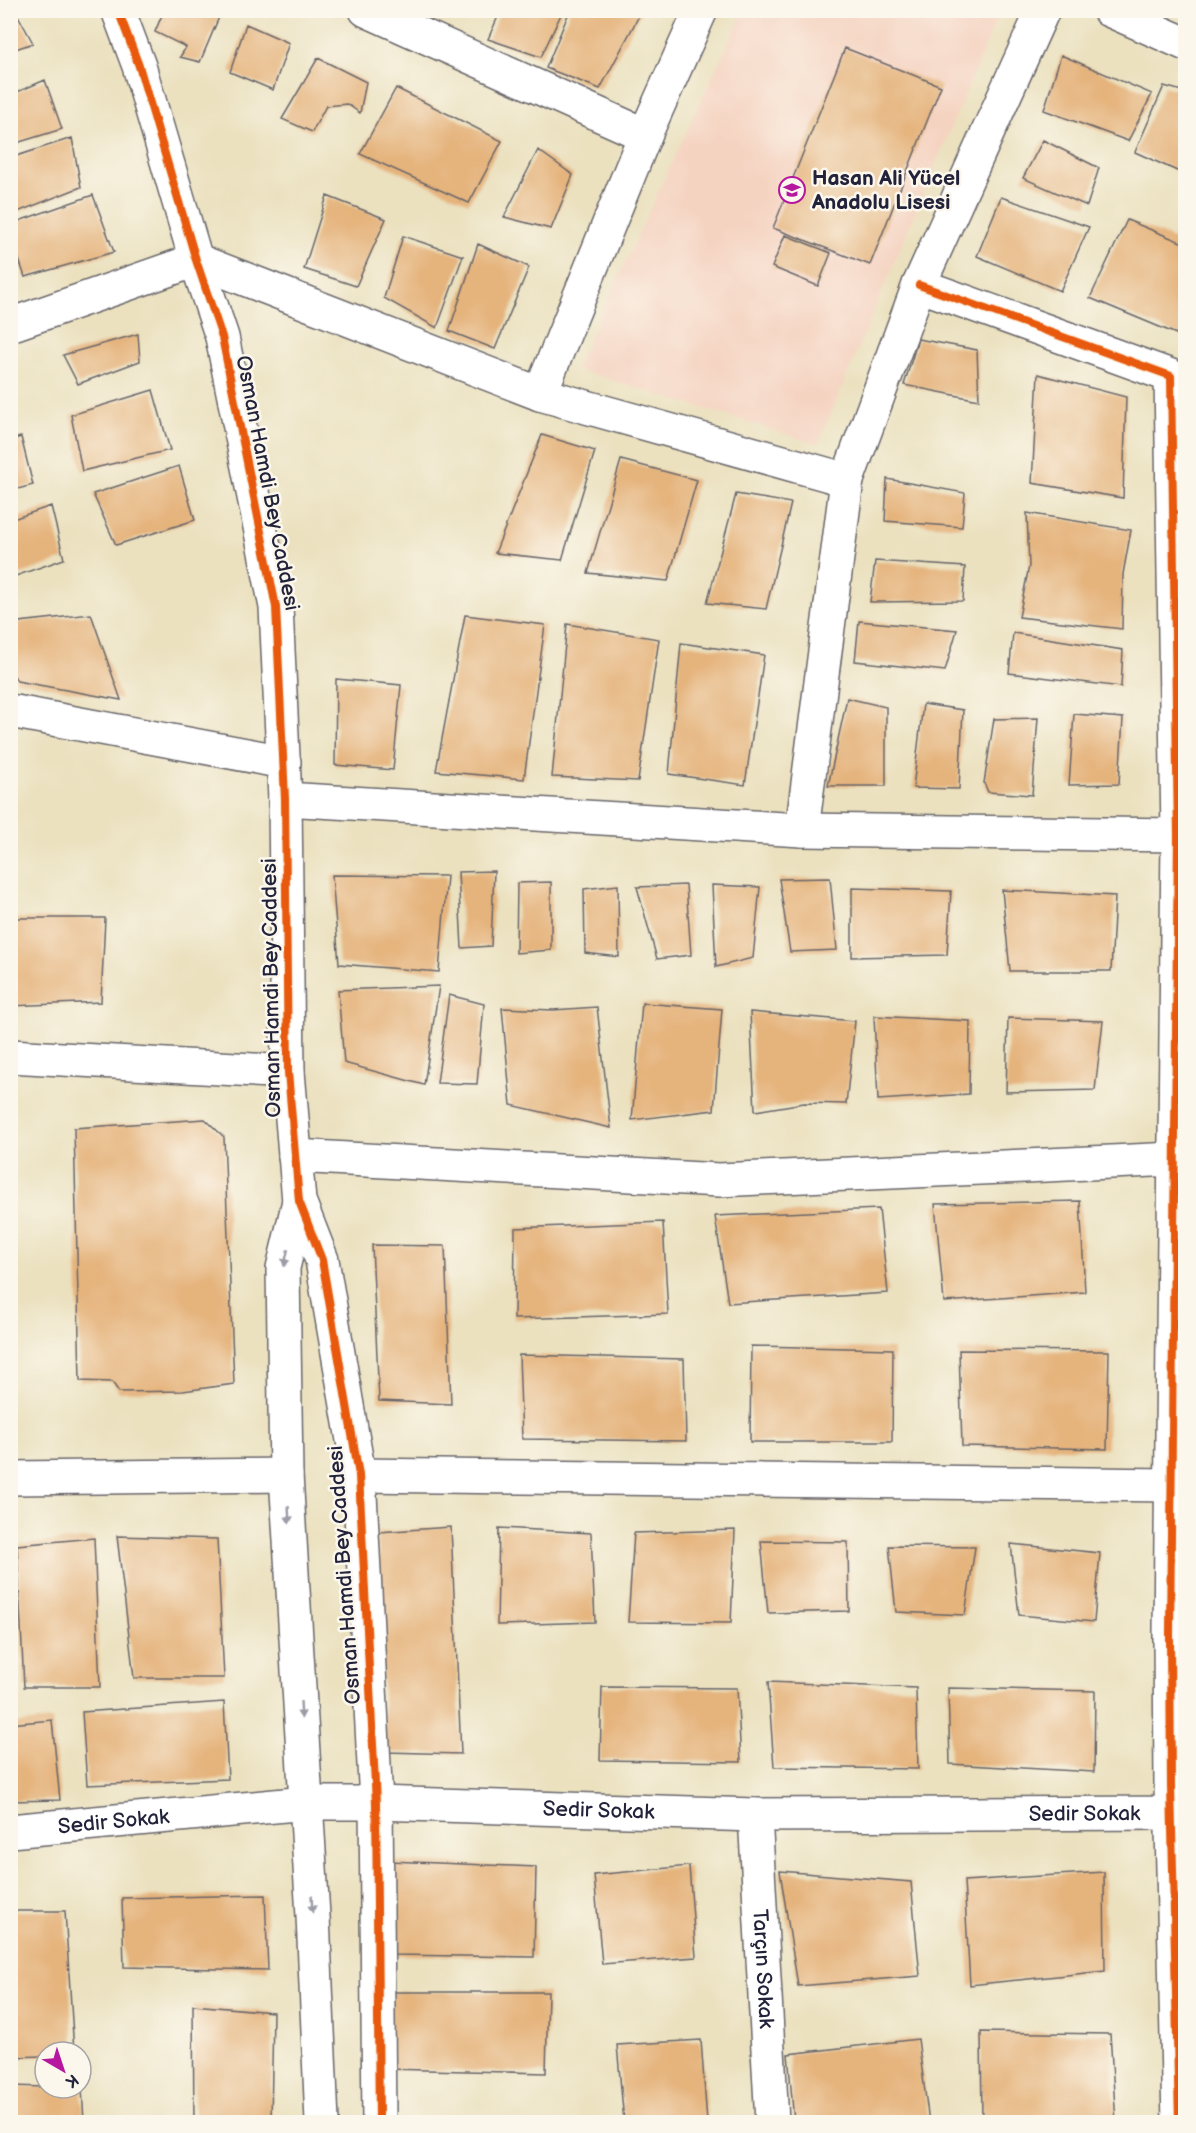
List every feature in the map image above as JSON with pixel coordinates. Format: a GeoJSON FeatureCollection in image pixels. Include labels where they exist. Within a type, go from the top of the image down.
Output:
{"type":"FeatureCollection","features":[{"type":"Feature","properties":{"kind":"street","name":"Osman Hamdi Bey Caddesi"},"geometry":{"type":"LineString","coordinates":[[118,10],[139,66],[196,260],[222,337],[276,607],[285,799],[288,1072],[299,1201],[322,1260],[359,1475],[376,1803],[378,2122]]}},
{"type":"Feature","properties":{"kind":"street"},"geometry":{"type":"LineString","coordinates":[[366,10],[645,135]]}},
{"type":"Feature","properties":{"kind":"street"},"geometry":{"type":"LineString","coordinates":[[540,394],[645,135],[701,10]]}},
{"type":"Feature","properties":{"kind":"street"},"geometry":{"type":"LineString","coordinates":[[802,830],[847,480],[920,285],[1042,10]]}},
{"type":"Feature","properties":{"kind":"street"},"geometry":{"type":"LineString","coordinates":[[1109,10],[1185,44]]}},
{"type":"Feature","properties":{"kind":"street"},"geometry":{"type":"LineString","coordinates":[[10,325],[196,260],[540,394],[847,480]]}},
{"type":"Feature","properties":{"kind":"street"},"geometry":{"type":"LineString","coordinates":[[920,285],[1178,379],[1181,833],[1180,1328],[1170,1485],[1178,1633],[1181,2102]]}},
{"type":"Feature","properties":{"kind":"street"},"geometry":{"type":"LineString","coordinates":[[10,711],[284,762]]}},
{"type":"Feature","properties":{"kind":"street"},"geometry":{"type":"LineString","coordinates":[[285,799],[802,830],[1181,833]]}},
{"type":"Feature","properties":{"kind":"street"},"geometry":{"type":"LineString","coordinates":[[10,1056],[288,1072]]}},
{"type":"Feature","properties":{"kind":"street"},"geometry":{"type":"LineString","coordinates":[[295,1156],[719,1180],[1180,1157]]}},
{"type":"Feature","properties":{"kind":"street","name":"Osman Hamdi Bey Caddesi"},"geometry":{"type":"LineString","coordinates":[[299,1201],[283,1268],[286,1475],[322,2122]]}},
{"type":"Feature","properties":{"kind":"street"},"geometry":{"type":"LineString","coordinates":[[10,1478],[286,1475]]}},
{"type":"Feature","properties":{"kind":"street"},"geometry":{"type":"LineString","coordinates":[[359,1475],[1170,1485]]}},
{"type":"Feature","properties":{"kind":"street","name":"Sedir Sokak"},"geometry":{"type":"LineString","coordinates":[[10,1830],[306,1803],[376,1803],[755,1815],[1179,1813]]}},
{"type":"Feature","properties":{"kind":"street","name":"Tarçın Sokak"},"geometry":{"type":"LineString","coordinates":[[755,1815],[772,2122]]}},
{"type":"Feature","properties":{"kind":"shaded area","name":"Hasan Ali Yücel Anadolu Lisesi"},"geometry":{"type":"Polygon","coordinates":[[[743,11],[1000,11],[818,444],[575,369],[743,11]]]}},
{"type":"Feature","properties":{"kind":"building"},"geometry":{"type":"Polygon","coordinates":[[[15,10],[33,43],[10,51],[10,12],[15,10]]]}},
{"type":"Feature","properties":{"kind":"building"},"geometry":{"type":"Polygon","coordinates":[[[164,10],[222,10],[200,62],[180,57],[186,47],[155,32],[164,10]]]}},
{"type":"Feature","properties":{"kind":"building"},"geometry":{"type":"Polygon","coordinates":[[[501,10],[563,10],[541,57],[488,39],[501,10]]]}},
{"type":"Feature","properties":{"kind":"building"},"geometry":{"type":"Polygon","coordinates":[[[570,10],[642,10],[600,89],[546,68],[570,10]]]}},
{"type":"Feature","properties":{"kind":"building"},"geometry":{"type":"Polygon","coordinates":[[[246,24],[289,43],[273,90],[230,72],[246,24]]]}},
{"type":"Feature","properties":{"kind":"building"},"geometry":{"type":"Polygon","coordinates":[[[845,48],[941,86],[870,265],[773,228],[845,48]]]}},
{"type":"Feature","properties":{"kind":"building"},"geometry":{"type":"Polygon","coordinates":[[[1061,55],[1152,94],[1128,141],[1044,110],[1061,55]]]}},
{"type":"Feature","properties":{"kind":"building"},"geometry":{"type":"Polygon","coordinates":[[[318,58],[366,82],[360,113],[347,104],[326,106],[312,132],[282,119],[318,58]]]}},
{"type":"Feature","properties":{"kind":"building"},"geometry":{"type":"Polygon","coordinates":[[[45,80],[62,129],[10,145],[10,95],[45,80]]]}},
{"type":"Feature","properties":{"kind":"building"},"geometry":{"type":"Polygon","coordinates":[[[1164,86],[1186,92],[1186,175],[1135,152],[1164,86]]]}},
{"type":"Feature","properties":{"kind":"building"},"geometry":{"type":"Polygon","coordinates":[[[396,88],[502,141],[469,203],[360,154],[396,88]]]}},
{"type":"Feature","properties":{"kind":"building"},"geometry":{"type":"Polygon","coordinates":[[[72,138],[81,187],[10,215],[10,158],[72,138]]]}},
{"type":"Feature","properties":{"kind":"building"},"geometry":{"type":"Polygon","coordinates":[[[1043,140],[1099,168],[1087,206],[1023,178],[1043,140]]]}},
{"type":"Feature","properties":{"kind":"building"},"geometry":{"type":"Polygon","coordinates":[[[538,150],[573,175],[551,229],[504,217],[538,150]]]}},
{"type":"Feature","properties":{"kind":"building"},"geometry":{"type":"Polygon","coordinates":[[[93,195],[114,252],[25,277],[10,233],[10,224],[93,195]]]}},
{"type":"Feature","properties":{"kind":"building"},"geometry":{"type":"Polygon","coordinates":[[[327,196],[386,219],[356,286],[304,269],[327,196]]]}},
{"type":"Feature","properties":{"kind":"building"},"geometry":{"type":"Polygon","coordinates":[[[1001,197],[1089,227],[1060,291],[977,256],[1001,197]]]}},
{"type":"Feature","properties":{"kind":"building"},"geometry":{"type":"Polygon","coordinates":[[[1127,220],[1186,244],[1186,338],[1090,298],[1127,220]]]}},
{"type":"Feature","properties":{"kind":"building"},"geometry":{"type":"Polygon","coordinates":[[[785,235],[831,253],[818,286],[772,267],[785,235]]]}},
{"type":"Feature","properties":{"kind":"building"},"geometry":{"type":"Polygon","coordinates":[[[403,236],[463,256],[437,328],[384,298],[403,236]]]}},
{"type":"Feature","properties":{"kind":"building"},"geometry":{"type":"Polygon","coordinates":[[[478,244],[529,267],[495,349],[449,331],[478,244]]]}},
{"type":"Feature","properties":{"kind":"building"},"geometry":{"type":"Polygon","coordinates":[[[138,334],[140,361],[78,384],[63,355],[138,334]]]}},
{"type":"Feature","properties":{"kind":"building"},"geometry":{"type":"Polygon","coordinates":[[[918,339],[977,350],[979,400],[904,385],[918,339]]]}},
{"type":"Feature","properties":{"kind":"building"},"geometry":{"type":"Polygon","coordinates":[[[1038,374],[1126,397],[1123,498],[1032,483],[1038,374]]]}},
{"type":"Feature","properties":{"kind":"building"},"geometry":{"type":"Polygon","coordinates":[[[153,390],[170,450],[82,471],[71,415],[153,390]]]}},
{"type":"Feature","properties":{"kind":"building"},"geometry":{"type":"Polygon","coordinates":[[[542,435],[595,451],[562,560],[495,553],[542,435]]]}},
{"type":"Feature","properties":{"kind":"building"},"geometry":{"type":"Polygon","coordinates":[[[21,437],[33,485],[10,491],[10,440],[21,437]]]}},
{"type":"Feature","properties":{"kind":"building"},"geometry":{"type":"Polygon","coordinates":[[[621,460],[697,480],[668,581],[588,573],[621,460]]]}},
{"type":"Feature","properties":{"kind":"building"},"geometry":{"type":"Polygon","coordinates":[[[179,466],[195,520],[116,545],[93,494],[179,466]]]}},
{"type":"Feature","properties":{"kind":"building"},"geometry":{"type":"Polygon","coordinates":[[[887,479],[965,493],[962,527],[885,521],[887,479]]]}},
{"type":"Feature","properties":{"kind":"building"},"geometry":{"type":"Polygon","coordinates":[[[736,494],[791,503],[766,609],[707,603],[736,494]]]}},
{"type":"Feature","properties":{"kind":"building"},"geometry":{"type":"Polygon","coordinates":[[[51,506],[64,559],[10,578],[10,520],[51,506]]]}},
{"type":"Feature","properties":{"kind":"building"},"geometry":{"type":"Polygon","coordinates":[[[1027,513],[1131,530],[1123,574],[1122,629],[1019,617],[1029,566],[1027,513]]]}},
{"type":"Feature","properties":{"kind":"building"},"geometry":{"type":"Polygon","coordinates":[[[875,561],[965,567],[963,601],[870,602],[875,561]]]}},
{"type":"Feature","properties":{"kind":"building"},"geometry":{"type":"Polygon","coordinates":[[[91,614],[121,700],[17,681],[10,669],[10,623],[91,614]]]}},
{"type":"Feature","properties":{"kind":"building"},"geometry":{"type":"Polygon","coordinates":[[[465,615],[545,625],[524,779],[436,771],[465,615]]]}},
{"type":"Feature","properties":{"kind":"building"},"geometry":{"type":"Polygon","coordinates":[[[859,621],[957,630],[945,671],[855,661],[859,621]]]}},
{"type":"Feature","properties":{"kind":"building"},"geometry":{"type":"Polygon","coordinates":[[[567,624],[659,639],[638,781],[552,777],[567,624]]]}},
{"type":"Feature","properties":{"kind":"building"},"geometry":{"type":"Polygon","coordinates":[[[1013,633],[1123,650],[1121,687],[1009,673],[1013,633]]]}},
{"type":"Feature","properties":{"kind":"building"},"geometry":{"type":"Polygon","coordinates":[[[681,643],[764,655],[745,785],[669,774],[681,643]]]}},
{"type":"Feature","properties":{"kind":"building"},"geometry":{"type":"Polygon","coordinates":[[[336,679],[401,685],[393,770],[335,765],[336,679]]]}},
{"type":"Feature","properties":{"kind":"building"},"geometry":{"type":"Polygon","coordinates":[[[847,698],[886,707],[886,786],[828,786],[847,698]]]}},
{"type":"Feature","properties":{"kind":"building"},"geometry":{"type":"Polygon","coordinates":[[[923,704],[963,710],[959,789],[913,788],[923,704]]]}},
{"type":"Feature","properties":{"kind":"building"},"geometry":{"type":"Polygon","coordinates":[[[1074,714],[1123,718],[1119,784],[1069,785],[1074,714]]]}},
{"type":"Feature","properties":{"kind":"building"},"geometry":{"type":"Polygon","coordinates":[[[1038,718],[1032,795],[988,792],[984,783],[994,719],[1038,718]]]}},
{"type":"Feature","properties":{"kind":"building"},"geometry":{"type":"Polygon","coordinates":[[[494,871],[491,946],[462,948],[458,872],[494,871]]]}},
{"type":"Feature","properties":{"kind":"building"},"geometry":{"type":"Polygon","coordinates":[[[332,875],[447,876],[439,972],[339,964],[332,875]]]}},
{"type":"Feature","properties":{"kind":"building"},"geometry":{"type":"Polygon","coordinates":[[[830,878],[837,950],[790,952],[779,879],[830,878]]]}},
{"type":"Feature","properties":{"kind":"building"},"geometry":{"type":"Polygon","coordinates":[[[551,882],[551,950],[516,953],[517,883],[551,882]]]}},
{"type":"Feature","properties":{"kind":"building"},"geometry":{"type":"Polygon","coordinates":[[[618,885],[619,957],[585,953],[584,889],[618,885]]]}},
{"type":"Feature","properties":{"kind":"building"},"geometry":{"type":"Polygon","coordinates":[[[686,885],[691,955],[657,959],[637,887],[686,885]]]}},
{"type":"Feature","properties":{"kind":"building"},"geometry":{"type":"Polygon","coordinates":[[[712,885],[760,887],[753,958],[716,967],[712,885]]]}},
{"type":"Feature","properties":{"kind":"building"},"geometry":{"type":"Polygon","coordinates":[[[852,888],[951,891],[947,955],[852,957],[852,888]]]}},
{"type":"Feature","properties":{"kind":"building"},"geometry":{"type":"Polygon","coordinates":[[[1002,890],[1115,896],[1111,971],[1010,971],[1002,890]]]}},
{"type":"Feature","properties":{"kind":"building"},"geometry":{"type":"Polygon","coordinates":[[[10,918],[105,918],[101,1002],[10,1006],[10,918]]]}},
{"type":"Feature","properties":{"kind":"building"},"geometry":{"type":"Polygon","coordinates":[[[439,986],[424,1085],[344,1063],[338,990],[439,986]]]}},
{"type":"Feature","properties":{"kind":"building"},"geometry":{"type":"Polygon","coordinates":[[[449,995],[484,1004],[477,1084],[437,1083],[449,995]]]}},
{"type":"Feature","properties":{"kind":"building"},"geometry":{"type":"Polygon","coordinates":[[[642,1003],[722,1009],[714,1110],[632,1120],[642,1003]]]}},
{"type":"Feature","properties":{"kind":"building"},"geometry":{"type":"Polygon","coordinates":[[[597,1007],[611,1128],[511,1105],[502,1008],[553,1010],[597,1007]]]}},
{"type":"Feature","properties":{"kind":"building"},"geometry":{"type":"Polygon","coordinates":[[[750,1012],[855,1021],[846,1104],[804,1103],[755,1111],[750,1012]]]}},
{"type":"Feature","properties":{"kind":"building"},"geometry":{"type":"Polygon","coordinates":[[[874,1016],[970,1021],[969,1094],[878,1100],[874,1016]]]}},
{"type":"Feature","properties":{"kind":"building"},"geometry":{"type":"Polygon","coordinates":[[[1008,1018],[1103,1021],[1095,1090],[1006,1092],[1008,1018]]]}},
{"type":"Feature","properties":{"kind":"building"},"geometry":{"type":"Polygon","coordinates":[[[205,1119],[224,1137],[234,1384],[183,1391],[119,1392],[112,1382],[80,1381],[74,1128],[205,1119]]]}},
{"type":"Feature","properties":{"kind":"building"},"geometry":{"type":"Polygon","coordinates":[[[1080,1201],[1085,1292],[944,1302],[935,1204],[1080,1201]]]}},
{"type":"Feature","properties":{"kind":"building"},"geometry":{"type":"Polygon","coordinates":[[[879,1209],[888,1293],[728,1303],[715,1216],[879,1209]]]}},
{"type":"Feature","properties":{"kind":"building"},"geometry":{"type":"Polygon","coordinates":[[[663,1222],[668,1314],[514,1319],[515,1228],[663,1222]]]}},
{"type":"Feature","properties":{"kind":"building"},"geometry":{"type":"Polygon","coordinates":[[[372,1245],[445,1246],[451,1404],[379,1401],[372,1245]]]}},
{"type":"Feature","properties":{"kind":"building"},"geometry":{"type":"Polygon","coordinates":[[[751,1346],[893,1349],[892,1442],[750,1442],[751,1346]]]}},
{"type":"Feature","properties":{"kind":"building"},"geometry":{"type":"Polygon","coordinates":[[[959,1350],[1109,1351],[1107,1449],[962,1446],[959,1350]]]}},
{"type":"Feature","properties":{"kind":"building"},"geometry":{"type":"Polygon","coordinates":[[[519,1355],[684,1359],[686,1441],[522,1439],[519,1355]]]}},
{"type":"Feature","properties":{"kind":"building"},"geometry":{"type":"Polygon","coordinates":[[[451,1527],[461,1754],[385,1752],[378,1532],[451,1527]]]}},
{"type":"Feature","properties":{"kind":"building"},"geometry":{"type":"Polygon","coordinates":[[[499,1528],[591,1533],[595,1622],[497,1625],[499,1528]]]}},
{"type":"Feature","properties":{"kind":"building"},"geometry":{"type":"Polygon","coordinates":[[[735,1530],[731,1623],[628,1622],[634,1533],[735,1530]]]}},
{"type":"Feature","properties":{"kind":"building"},"geometry":{"type":"Polygon","coordinates":[[[117,1536],[217,1539],[224,1678],[134,1678],[117,1536]]]}},
{"type":"Feature","properties":{"kind":"building"},"geometry":{"type":"Polygon","coordinates":[[[94,1538],[100,1687],[24,1687],[17,1545],[94,1538]]]}},
{"type":"Feature","properties":{"kind":"building"},"geometry":{"type":"Polygon","coordinates":[[[761,1541],[848,1542],[849,1611],[768,1613],[761,1541]]]}},
{"type":"Feature","properties":{"kind":"building"},"geometry":{"type":"Polygon","coordinates":[[[1011,1544],[1100,1553],[1094,1622],[1019,1615],[1011,1544]]]}},
{"type":"Feature","properties":{"kind":"building"},"geometry":{"type":"Polygon","coordinates":[[[889,1546],[975,1547],[965,1615],[896,1612],[889,1546]]]}},
{"type":"Feature","properties":{"kind":"building"},"geometry":{"type":"Polygon","coordinates":[[[768,1682],[916,1688],[918,1769],[774,1767],[768,1682]]]}},
{"type":"Feature","properties":{"kind":"building"},"geometry":{"type":"Polygon","coordinates":[[[602,1687],[737,1688],[741,1762],[600,1760],[602,1687]]]}},
{"type":"Feature","properties":{"kind":"building"},"geometry":{"type":"Polygon","coordinates":[[[948,1688],[1095,1691],[1094,1772],[950,1764],[948,1688]]]}},
{"type":"Feature","properties":{"kind":"building"},"geometry":{"type":"Polygon","coordinates":[[[224,1702],[228,1779],[87,1785],[82,1712],[224,1702]]]}},
{"type":"Feature","properties":{"kind":"building"},"geometry":{"type":"Polygon","coordinates":[[[52,1720],[60,1800],[10,1801],[10,1724],[52,1720]]]}},
{"type":"Feature","properties":{"kind":"building"},"geometry":{"type":"Polygon","coordinates":[[[389,1861],[536,1867],[534,1957],[391,1955],[389,1861]]]}},
{"type":"Feature","properties":{"kind":"building"},"geometry":{"type":"Polygon","coordinates":[[[689,1866],[696,1957],[602,1964],[594,1875],[689,1866]]]}},
{"type":"Feature","properties":{"kind":"building"},"geometry":{"type":"Polygon","coordinates":[[[780,1871],[911,1882],[920,1976],[798,1986],[780,1871]]]}},
{"type":"Feature","properties":{"kind":"building"},"geometry":{"type":"Polygon","coordinates":[[[1104,1872],[1105,1971],[970,1985],[964,1881],[1104,1872]]]}},
{"type":"Feature","properties":{"kind":"building"},"geometry":{"type":"Polygon","coordinates":[[[265,1895],[268,1970],[124,1967],[122,1898],[265,1895]]]}},
{"type":"Feature","properties":{"kind":"building"},"geometry":{"type":"Polygon","coordinates":[[[10,1911],[65,1911],[73,2040],[33,2040],[33,2056],[10,2057],[10,1911]]]}},
{"type":"Feature","properties":{"kind":"building"},"geometry":{"type":"Polygon","coordinates":[[[392,1992],[548,1992],[546,2073],[386,2069],[392,1992]]]}},
{"type":"Feature","properties":{"kind":"building"},"geometry":{"type":"Polygon","coordinates":[[[193,2005],[273,2012],[271,2122],[194,2122],[193,2005]]]}},
{"type":"Feature","properties":{"kind":"building"},"geometry":{"type":"Polygon","coordinates":[[[981,2032],[1110,2034],[1116,2122],[982,2122],[981,2032]]]}},
{"type":"Feature","properties":{"kind":"building"},"geometry":{"type":"Polygon","coordinates":[[[918,2039],[929,2122],[794,2122],[788,2054],[918,2039]]]}},
{"type":"Feature","properties":{"kind":"building"},"geometry":{"type":"Polygon","coordinates":[[[701,2040],[707,2122],[624,2122],[617,2045],[701,2040]]]}},
{"type":"Feature","properties":{"kind":"building"},"geometry":{"type":"Polygon","coordinates":[[[10,2086],[33,2087],[33,2100],[83,2100],[84,2122],[10,2122],[10,2086]]]}},
{"type":"Feature","properties":{"kind":"cycle path"},"geometry":{"type":"LineString","coordinates":[[118,10],[139,66],[196,260],[222,337],[276,607],[285,799],[288,1072],[299,1201],[322,1260],[359,1475],[376,1803],[379,2122]]}},
{"type":"Feature","properties":{"kind":"cycle path"},"geometry":{"type":"LineString","coordinates":[[919,285],[1171,376],[1178,835],[1170,1635],[1179,2122]]}},
{"type":"Feature","properties":{"kind":"place","name":"Hasan Ali Yücel Anadolu Lisesi"},"geometry":{"type":"Point","coordinates":[792,190]}}]}
